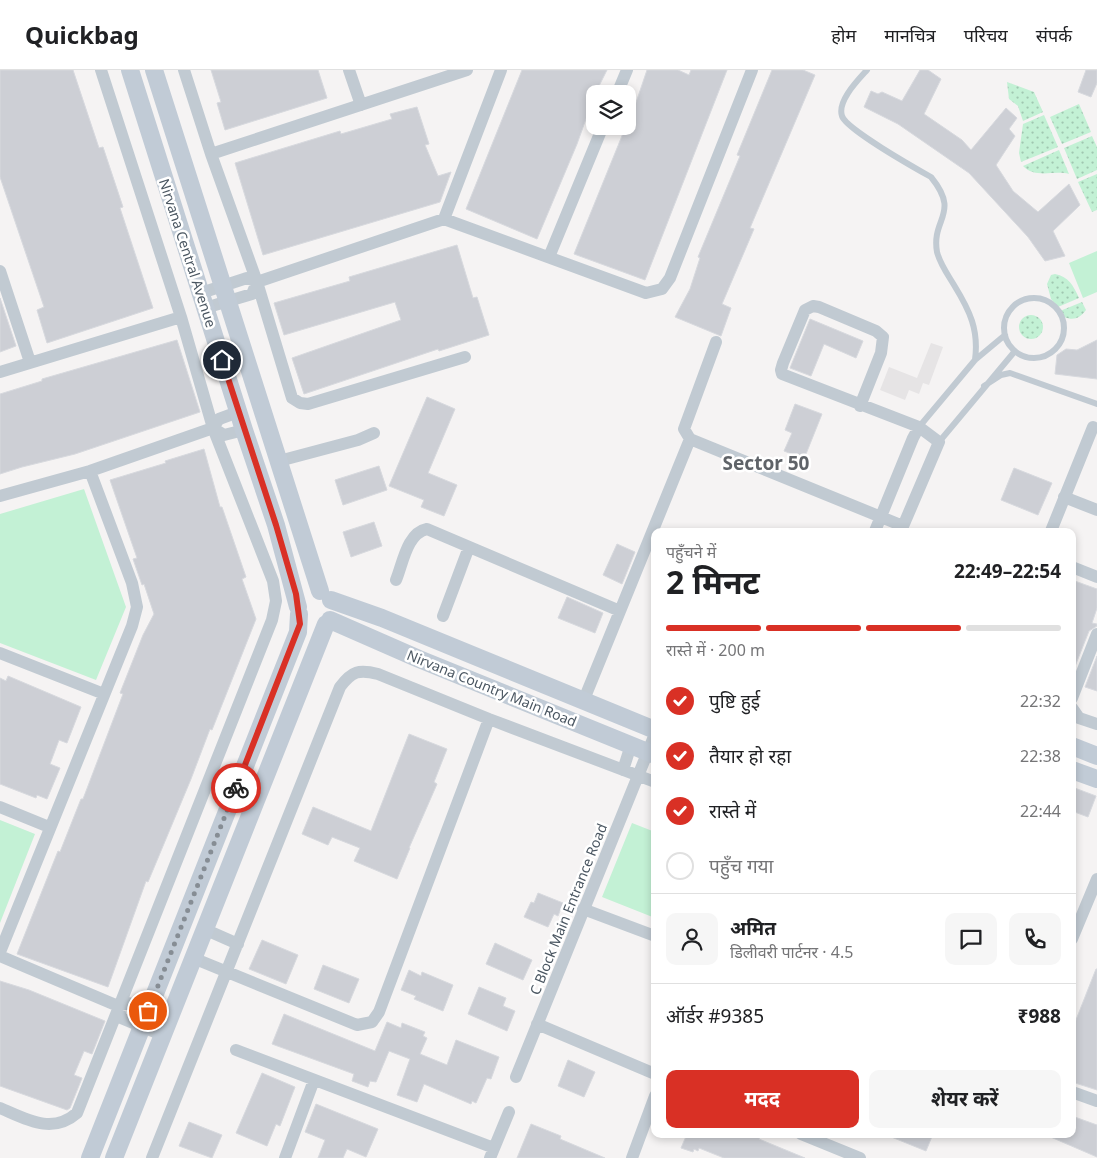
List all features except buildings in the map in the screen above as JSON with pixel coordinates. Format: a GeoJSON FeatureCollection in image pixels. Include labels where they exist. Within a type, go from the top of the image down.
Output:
{"type":"FeatureCollection","features":[{"type":"Feature","properties":{"kind":"street"},"geometry":{"type":"LineString","coordinates":[[0,1108],[38,1124],[55,1126],[68,1121],[77,1113],[272,620],[276,601],[273,582],[214,428],[181,317],[101,70]]}},
{"type":"Feature","properties":{"kind":"street","name":"Nirvana Central Avenue"},"geometry":{"type":"LineString","coordinates":[[130,70],[238,412],[276,525],[298,610]]}},
{"type":"Feature","properties":{"kind":"street","name":"Nirvana Central Avenue"},"geometry":{"type":"LineString","coordinates":[[154,70],[279,462],[326,595]]}},
{"type":"Feature","properties":{"kind":"street"},"geometry":{"type":"LineString","coordinates":[[184,70],[211,154],[257,282],[292,398],[300,403],[308,404],[465,357]]}},
{"type":"Feature","properties":{"kind":"street"},"geometry":{"type":"LineString","coordinates":[[348,70],[361,105]]}},
{"type":"Feature","properties":{"kind":"street"},"geometry":{"type":"LineString","coordinates":[[211,154],[467,70]]}},
{"type":"Feature","properties":{"kind":"street"},"geometry":{"type":"LineString","coordinates":[[444,219],[501,70]]}},
{"type":"Feature","properties":{"kind":"street"},"geometry":{"type":"LineString","coordinates":[[621,85],[627,70]]}},
{"type":"Feature","properties":{"kind":"street"},"geometry":{"type":"LineString","coordinates":[[203,300],[226,293],[247,278],[257,282],[444,219],[646,293],[662,289],[670,278],[752,70]]}},
{"type":"Feature","properties":{"kind":"street"},"geometry":{"type":"LineString","coordinates":[[549,257],[599,135]]}},
{"type":"Feature","properties":{"kind":"street"},"geometry":{"type":"LineString","coordinates":[[0,271],[30,362]]}},
{"type":"Feature","properties":{"kind":"street"},"geometry":{"type":"LineString","coordinates":[[860,406],[881,353],[883,337],[876,331],[819,307],[809,307],[805,310],[783,363],[782,374],[860,406],[919,427],[939,442],[902,528]]}},
{"type":"Feature","properties":{"kind":"street"},"geometry":{"type":"LineString","coordinates":[[0,372],[181,317]]}},
{"type":"Feature","properties":{"kind":"street"},"geometry":{"type":"LineString","coordinates":[[716,342],[684,429],[690,439],[881,517],[900,528]]}},
{"type":"Feature","properties":{"kind":"street"},"geometry":{"type":"LineString","coordinates":[[0,496],[90,471],[214,428],[219,419],[238,412]]}},
{"type":"Feature","properties":{"kind":"street"},"geometry":{"type":"LineString","coordinates":[[876,528],[912,438],[919,427]]}},
{"type":"Feature","properties":{"kind":"street"},"geometry":{"type":"LineString","coordinates":[[1052,528],[1093,427]]}},
{"type":"Feature","properties":{"kind":"street"},"geometry":{"type":"LineString","coordinates":[[214,428],[224,435],[244,430]]}},
{"type":"Feature","properties":{"kind":"street"},"geometry":{"type":"LineString","coordinates":[[279,462],[358,440],[374,433]]}},
{"type":"Feature","properties":{"kind":"street"},"geometry":{"type":"LineString","coordinates":[[654,528],[690,439]]}},
{"type":"Feature","properties":{"kind":"street"},"geometry":{"type":"LineString","coordinates":[[0,952],[132,626],[137,607],[132,583],[90,471]]}},
{"type":"Feature","properties":{"kind":"street"},"geometry":{"type":"LineString","coordinates":[[1064,497],[1097,510]]}},
{"type":"Feature","properties":{"kind":"street"},"geometry":{"type":"LineString","coordinates":[[396,580],[413,537],[419,531],[427,529],[620,611]]}},
{"type":"Feature","properties":{"kind":"street"},"geometry":{"type":"LineString","coordinates":[[583,702],[651,535]]}},
{"type":"Feature","properties":{"kind":"street"},"geometry":{"type":"LineString","coordinates":[[443,616],[469,547]]}},
{"type":"Feature","properties":{"kind":"street"},"geometry":{"type":"LineString","coordinates":[[1076,569],[1097,577]]}},
{"type":"Feature","properties":{"kind":"street"},"geometry":{"type":"LineString","coordinates":[[90,1158],[298,632],[298,610],[304,596],[308,592],[326,595],[334,608],[114,1158]]}},
{"type":"Feature","properties":{"kind":"street","name":"Nirvana Country Main Road"},"geometry":{"type":"LineString","coordinates":[[326,595],[651,730]]}},
{"type":"Feature","properties":{"kind":"street"},"geometry":{"type":"LineString","coordinates":[[298,610],[307,624],[313,626],[328,622]]}},
{"type":"Feature","properties":{"kind":"street","name":"Nirvana Country Main Road"},"geometry":{"type":"LineString","coordinates":[[328,622],[651,753]]}},
{"type":"Feature","properties":{"kind":"street"},"geometry":{"type":"LineString","coordinates":[[1076,688],[1097,634]]}},
{"type":"Feature","properties":{"kind":"street"},"geometry":{"type":"LineString","coordinates":[[0,653],[104,694]]}},
{"type":"Feature","properties":{"kind":"street"},"geometry":{"type":"LineString","coordinates":[[152,1158],[228,972],[340,686],[349,674],[365,670],[378,674],[651,781]]}},
{"type":"Feature","properties":{"kind":"street"},"geometry":{"type":"LineString","coordinates":[[1076,714],[1079,718],[1097,724]]}},
{"type":"Feature","properties":{"kind":"street"},"geometry":{"type":"LineString","coordinates":[[193,958],[358,1025],[372,1022],[380,1012],[489,719]]}},
{"type":"Feature","properties":{"kind":"street"},"geometry":{"type":"LineString","coordinates":[[622,770],[631,745]]}},
{"type":"Feature","properties":{"kind":"street"},"geometry":{"type":"LineString","coordinates":[[1076,748],[1097,756]]}},
{"type":"Feature","properties":{"kind":"street","name":"C Block Main Entrance Road"},"geometry":{"type":"LineString","coordinates":[[516,1077],[639,777],[651,755]]}},
{"type":"Feature","properties":{"kind":"street"},"geometry":{"type":"LineString","coordinates":[[1076,771],[1097,779]]}},
{"type":"Feature","properties":{"kind":"street"},"geometry":{"type":"LineString","coordinates":[[0,808],[49,827]]}},
{"type":"Feature","properties":{"kind":"street"},"geometry":{"type":"LineString","coordinates":[[1076,930],[1097,880]]}},
{"type":"Feature","properties":{"kind":"street"},"geometry":{"type":"LineString","coordinates":[[584,909],[651,934]]}},
{"type":"Feature","properties":{"kind":"street"},"geometry":{"type":"LineString","coordinates":[[204,930],[238,944]]}},
{"type":"Feature","properties":{"kind":"street"},"geometry":{"type":"LineString","coordinates":[[0,956],[118,1006]]}},
{"type":"Feature","properties":{"kind":"street"},"geometry":{"type":"LineString","coordinates":[[118,1006],[121,1018],[169,1018]]}},
{"type":"Feature","properties":{"kind":"street"},"geometry":{"type":"LineString","coordinates":[[145,1019],[162,1035]]}},
{"type":"Feature","properties":{"kind":"street"},"geometry":{"type":"LineString","coordinates":[[537,1024],[651,1072]]}},
{"type":"Feature","properties":{"kind":"street"},"geometry":{"type":"LineString","coordinates":[[236,1050],[492,1153],[509,1112]]}},
{"type":"Feature","properties":{"kind":"street"},"geometry":{"type":"LineString","coordinates":[[285,1158],[314,1080]]}},
{"type":"Feature","properties":{"kind":"street"},"geometry":{"type":"LineString","coordinates":[[1076,1093],[1097,1100]]}},
{"type":"Feature","properties":{"kind":"street"},"geometry":{"type":"LineString","coordinates":[[632,1158],[651,1107]]}},
{"type":"Feature","properties":{"kind":"street"},"geometry":{"type":"LineString","coordinates":[[811,1138],[860,1158]]}},
{"type":"Feature","properties":{"kind":"lane"},"geometry":{"type":"LineString","coordinates":[[867,70],[855,83],[846,99],[842,107],[842,116],[848,125],[931,177],[939,187],[945,200],[946,210],[937,237],[937,252],[942,267],[975,326],[977,340],[975,360]]}},
{"type":"Feature","properties":{"kind":"lane"},"geometry":{"type":"LineString","coordinates":[[1037,298],[1048,302],[1058,310],[1063,320],[1064,332],[1060,343],[1053,352],[1042,357],[1031,358],[1015,351],[1005,335],[1004,325],[1007,314],[1014,305],[1026,299],[1037,298]]}},
{"type":"Feature","properties":{"kind":"lane"},"geometry":{"type":"LineString","coordinates":[[919,427],[975,360],[1005,335]]}},
{"type":"Feature","properties":{"kind":"lane"},"geometry":{"type":"LineString","coordinates":[[939,442],[1015,351]]}},
{"type":"Feature","properties":{"kind":"lane"},"geometry":{"type":"LineString","coordinates":[[984,386],[1001,375],[1010,373],[1097,404]]}},
{"type":"Feature","properties":{"kind":"shaded area"},"geometry":{"type":"Polygon","coordinates":[[[931,343],[943,347],[929,385],[923,383],[919,394],[909,390],[905,400],[880,390],[889,367],[917,378],[931,343]]]}},
{"type":"Feature","properties":{"kind":"green space"},"geometry":{"type":"Polygon","coordinates":[[[1007,82],[1034,92],[1043,112],[1023,121],[1018,106],[1009,99],[1007,82]]]}},
{"type":"Feature","properties":{"kind":"green space"},"geometry":{"type":"Polygon","coordinates":[[[1079,104],[1091,132],[1062,144],[1050,117],[1079,104]]]}},
{"type":"Feature","properties":{"kind":"green space"},"geometry":{"type":"Polygon","coordinates":[[[1044,115],[1058,147],[1021,162],[1019,153],[1023,124],[1044,115]]]}},
{"type":"Feature","properties":{"kind":"green space"},"geometry":{"type":"Polygon","coordinates":[[[1092,136],[1097,147],[1097,170],[1077,179],[1064,148],[1092,136]]]}},
{"type":"Feature","properties":{"kind":"green space"},"geometry":{"type":"Polygon","coordinates":[[[1059,150],[1069,174],[1033,172],[1023,166],[1059,150]]]}},
{"type":"Feature","properties":{"kind":"green space"},"geometry":{"type":"Polygon","coordinates":[[[1097,174],[1097,210],[1092,212],[1078,182],[1097,174]]]}},
{"type":"Feature","properties":{"kind":"green space"},"geometry":{"type":"Polygon","coordinates":[[[1097,251],[1097,292],[1083,298],[1069,263],[1097,251]]]}},
{"type":"Feature","properties":{"kind":"green space"},"geometry":{"type":"Polygon","coordinates":[[[1055,274],[1064,277],[1070,282],[1079,298],[1058,307],[1051,299],[1047,284],[1051,275],[1055,274]]]}},
{"type":"Feature","properties":{"kind":"green space"},"geometry":{"type":"Polygon","coordinates":[[[1082,302],[1086,310],[1076,318],[1064,317],[1060,311],[1082,302]]]}},
{"type":"Feature","properties":{"kind":"green space"},"geometry":{"type":"Polygon","coordinates":[[[1031,315],[1036,316],[1042,322],[1042,332],[1036,338],[1031,339],[1026,338],[1020,332],[1019,327],[1020,322],[1026,316],[1031,315]]]}},
{"type":"Feature","properties":{"kind":"green space"},"geometry":{"type":"Polygon","coordinates":[[[84,489],[126,607],[96,680],[0,643],[0,514],[84,489]]]}},
{"type":"Feature","properties":{"kind":"green space"},"geometry":{"type":"Polygon","coordinates":[[[0,820],[35,834],[0,923],[0,820]]]}},
{"type":"Feature","properties":{"kind":"green space"},"geometry":{"type":"Polygon","coordinates":[[[632,823],[651,830],[651,916],[602,897],[632,823]]]}},
{"type":"Feature","properties":{"kind":"way so far"},"geometry":{"type":"LineString","coordinates":[[148,1011],[236,788]]}},
{"type":"Feature","properties":{"kind":"district","name":"Sector 50"},"geometry":{"type":"Point","coordinates":[766,463]}},
{"type":"Feature","properties":{"kind":"route"},"geometry":{"type":"LineString","coordinates":[[222,360],[276,525],[296,594],[300,624],[236,788]]}}]}
